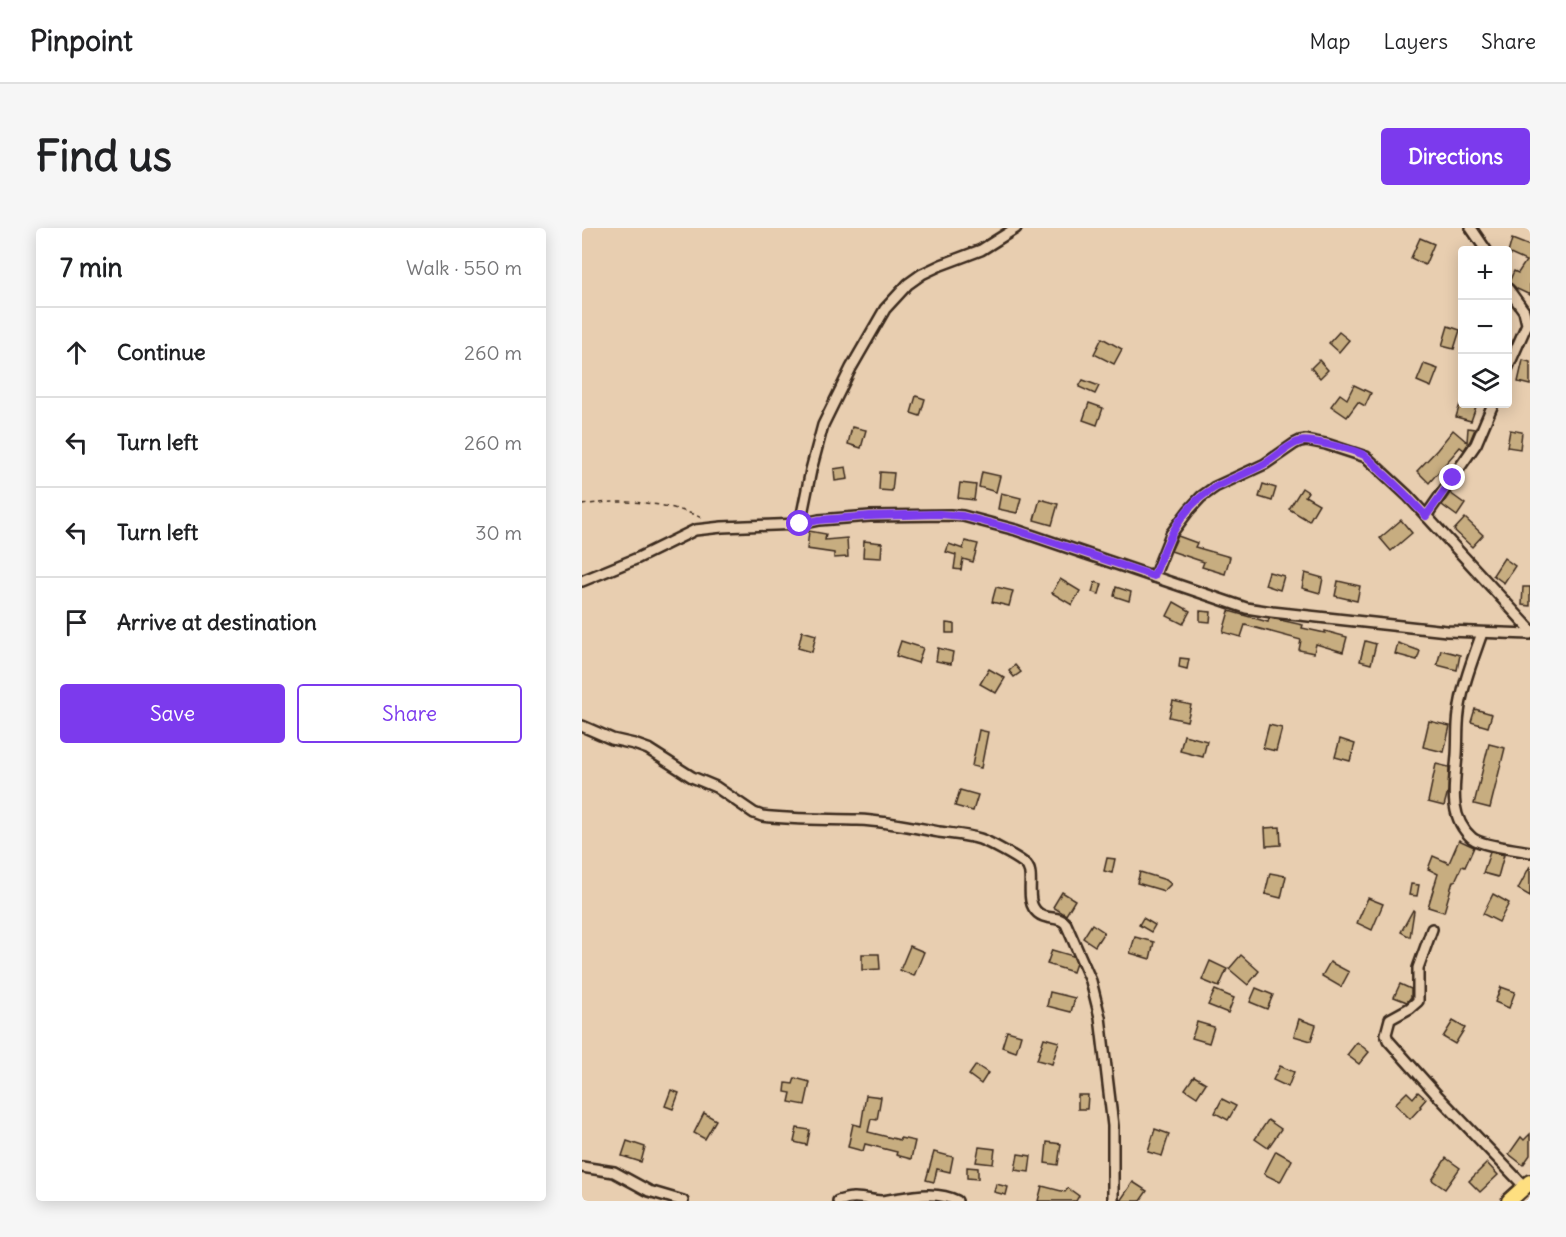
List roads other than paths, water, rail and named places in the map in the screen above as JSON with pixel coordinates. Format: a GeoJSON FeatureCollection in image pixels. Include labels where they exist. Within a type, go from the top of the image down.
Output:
{"type":"FeatureCollection","features":[{"type":"Feature","properties":{"kind":"main road"},"geometry":{"type":"LineString","coordinates":[[1509,1201],[1527,1184]]}},
{"type":"Feature","properties":{"kind":"street"},"geometry":{"type":"LineString","coordinates":[[800,524],[813,459],[823,425],[851,368],[885,309],[908,284],[922,274],[981,250],[1016,228]]}},
{"type":"Feature","properties":{"kind":"street"},"geometry":{"type":"LineString","coordinates":[[1471,228],[1483,246]]}},
{"type":"Feature","properties":{"kind":"street"},"geometry":{"type":"LineString","coordinates":[[1512,294],[1524,311],[1528,323],[1512,358]]}},
{"type":"Feature","properties":{"kind":"street"},"geometry":{"type":"LineString","coordinates":[[1426,516],[1476,444],[1491,408]]}},
{"type":"Feature","properties":{"kind":"street"},"geometry":{"type":"LineString","coordinates":[[1154,576],[1171,534],[1201,497],[1215,487],[1264,464],[1294,444],[1306,440],[1364,456],[1408,496],[1530,629]]}},
{"type":"Feature","properties":{"kind":"street"},"geometry":{"type":"LineString","coordinates":[[582,581],[638,558],[695,530],[800,524],[819,520],[870,516],[939,514],[963,516],[1016,530],[1246,608],[1447,631],[1530,634]]}},
{"type":"Feature","properties":{"kind":"street"},"geometry":{"type":"LineString","coordinates":[[1482,633],[1459,711],[1455,805],[1463,827],[1475,840],[1530,852]]}},
{"type":"Feature","properties":{"kind":"street"},"geometry":{"type":"LineString","coordinates":[[582,726],[612,739],[648,749],[685,773],[716,787],[762,816],[859,820],[927,829],[981,840],[1026,863],[1030,872],[1030,894],[1034,908],[1039,914],[1060,919],[1066,924],[1091,981],[1100,1017],[1113,1126],[1113,1201]]}},
{"type":"Feature","properties":{"kind":"street"},"geometry":{"type":"LineString","coordinates":[[1432,929],[1418,970],[1419,999],[1410,1008],[1390,1019],[1386,1036],[1437,1095],[1527,1184]]}},
{"type":"Feature","properties":{"kind":"street"},"geometry":{"type":"LineString","coordinates":[[582,1167],[614,1173],[649,1191],[683,1201]]}},
{"type":"Feature","properties":{"kind":"street"},"geometry":{"type":"LineString","coordinates":[[838,1201],[854,1198],[879,1201],[932,1196],[957,1201]]}}]}
